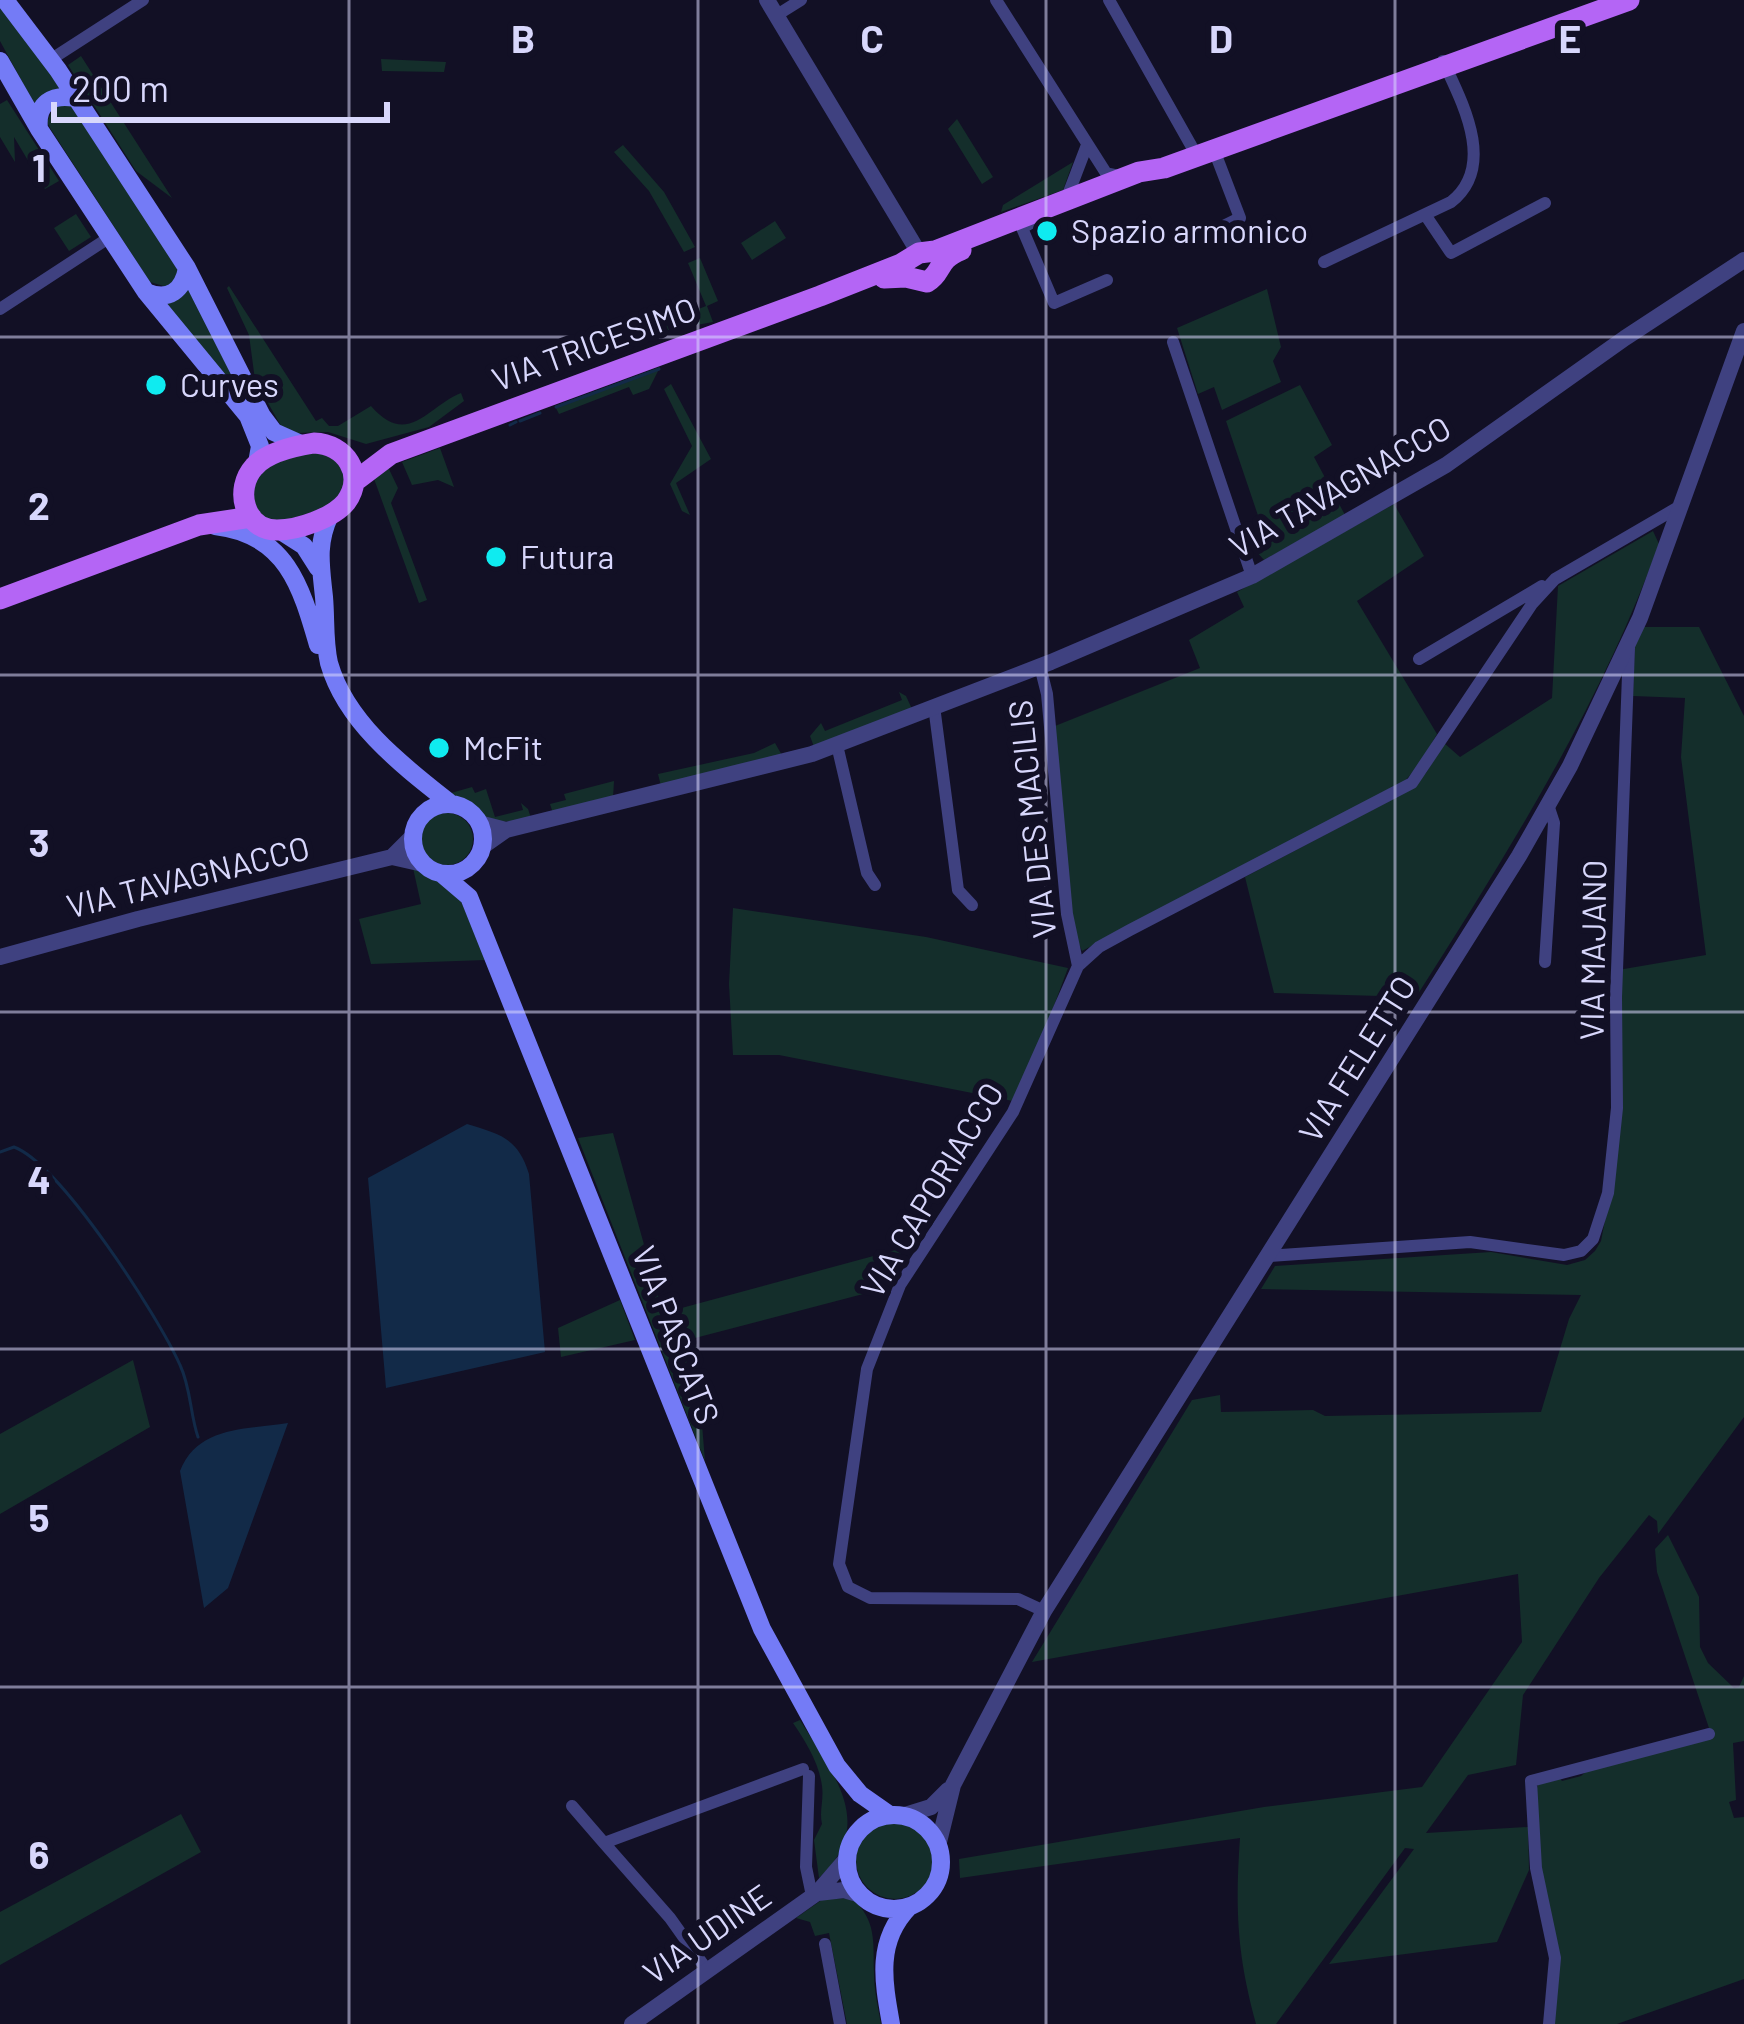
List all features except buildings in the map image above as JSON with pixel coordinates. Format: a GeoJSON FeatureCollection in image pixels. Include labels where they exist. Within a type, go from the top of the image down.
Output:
{"type":"FeatureCollection","features":[{"type":"Feature","properties":{"kind":"main road"},"geometry":{"type":"LineString","coordinates":[[4,0],[50,60],[187,268],[262,416],[274,432],[303,445]]}},
{"type":"Feature","properties":{"kind":"main road","name":"VIA TRICESIMO"},"geometry":{"type":"LineString","coordinates":[[921,262],[1075,197],[1378,93],[1444,64],[1620,3]]}},
{"type":"Feature","properties":{"kind":"main road"},"geometry":{"type":"LineString","coordinates":[[0,61],[146,292],[248,416],[257,433],[257,463],[243,486],[247,507],[265,528],[279,530],[330,515],[345,503],[354,482],[345,454],[331,444],[303,445],[257,463]]}},
{"type":"Feature","properties":{"kind":"main road"},"geometry":{"type":"LineString","coordinates":[[39,129],[40,110],[46,101],[75,98]]}},
{"type":"Feature","properties":{"kind":"main road","name":"VIA TRICESIMO"},"geometry":{"type":"LineString","coordinates":[[354,482],[391,454],[820,296],[1022,228],[1142,183],[1157,168]]}},
{"type":"Feature","properties":{"kind":"main road"},"geometry":{"type":"LineString","coordinates":[[146,292],[157,297],[172,294],[182,287],[187,268]]}},
{"type":"Feature","properties":{"kind":"main road","name":"VIA TRICESIMO"},"geometry":{"type":"LineString","coordinates":[[345,454],[391,454]]}},
{"type":"Feature","properties":{"kind":"main road"},"geometry":{"type":"LineString","coordinates":[[0,599],[247,507]]}},
{"type":"Feature","properties":{"kind":"main road"},"geometry":{"type":"LineString","coordinates":[[330,515],[321,538],[319,571],[327,652],[336,681]]}},
{"type":"Feature","properties":{"kind":"main road"},"geometry":{"type":"LineString","coordinates":[[199,526],[236,529],[285,561],[299,584],[320,649],[359,719],[405,768],[450,803],[472,813],[479,823],[478,855],[469,896]]}},
{"type":"Feature","properties":{"kind":"main road"},"geometry":{"type":"LineString","coordinates":[[279,530],[304,547],[319,571]]}},
{"type":"Feature","properties":{"kind":"main road"},"geometry":{"type":"LineString","coordinates":[[405,768],[414,785],[414,852],[422,864],[454,874],[478,855]]}},
{"type":"Feature","properties":{"kind":"main road"},"geometry":{"type":"LineString","coordinates":[[415,829],[426,811],[450,803]]}},
{"type":"Feature","properties":{"kind":"main road","name":"VIA PASCATS"},"geometry":{"type":"LineString","coordinates":[[442,874],[469,896],[762,1629],[802,1707],[850,1784],[858,1832]]}},
{"type":"Feature","properties":{"kind":"main road","name":"VIA PASCATS"},"geometry":{"type":"LineString","coordinates":[[850,1784],[896,1816]]}},
{"type":"Feature","properties":{"kind":"main road"},"geometry":{"type":"LineString","coordinates":[[885,1942],[868,1900],[848,1871],[848,1857],[858,1832],[878,1818],[896,1816],[917,1821],[938,1846],[941,1860],[936,1883],[909,1906],[890,1928],[885,1942],[883,1968],[891,2024]]}},
{"type":"Feature","properties":{"kind":"main road"},"geometry":{"type":"LineString","coordinates":[[868,1900],[909,1906]]}},
{"type":"Feature","properties":{"kind":"street"},"geometry":{"type":"LineString","coordinates":[[50,60],[143,0]]}},
{"type":"Feature","properties":{"kind":"street"},"geometry":{"type":"LineString","coordinates":[[801,0],[772,8],[921,262]]}},
{"type":"Feature","properties":{"kind":"street"},"geometry":{"type":"LineString","coordinates":[[996,0],[1090,151],[1112,177],[1157,168]]}},
{"type":"Feature","properties":{"kind":"street"},"geometry":{"type":"LineString","coordinates":[[1109,0],[1206,153],[1240,218],[1191,242]]}},
{"type":"Feature","properties":{"kind":"street"},"geometry":{"type":"LineString","coordinates":[[1324,262],[1426,215],[1463,190],[1473,154],[1472,128],[1444,64]]}},
{"type":"Feature","properties":{"kind":"street"},"geometry":{"type":"LineString","coordinates":[[1075,197],[1090,151]]}},
{"type":"Feature","properties":{"kind":"street"},"geometry":{"type":"LineString","coordinates":[[1075,197],[1072,192],[1090,151]]}},
{"type":"Feature","properties":{"kind":"street","name":"VIA TRICESIMO"},"geometry":{"type":"LineString","coordinates":[[1022,228],[1078,204],[1075,197]]}},
{"type":"Feature","properties":{"kind":"street"},"geometry":{"type":"LineString","coordinates":[[1426,215],[1451,253],[1545,203]]}},
{"type":"Feature","properties":{"kind":"street"},"geometry":{"type":"LineString","coordinates":[[1022,228],[1054,303],[1107,280]]}},
{"type":"Feature","properties":{"kind":"street"},"geometry":{"type":"LineString","coordinates":[[0,309],[110,237]]}},
{"type":"Feature","properties":{"kind":"street","name":"VIA TAVAGNACCO"},"geometry":{"type":"LineString","coordinates":[[479,823],[506,830],[791,761],[1040,666],[1252,576],[1446,465],[1744,260]]}},
{"type":"Feature","properties":{"kind":"street","name":"VIA FELETTO"},"geometry":{"type":"LineString","coordinates":[[938,1846],[953,1785],[1044,1611],[1548,805],[1629,641],[1684,505],[1744,331]]}},
{"type":"Feature","properties":{"kind":"street"},"geometry":{"type":"LineString","coordinates":[[1173,342],[1252,576]]}},
{"type":"Feature","properties":{"kind":"street"},"geometry":{"type":"LineString","coordinates":[[1419,659],[1684,505]]}},
{"type":"Feature","properties":{"kind":"street"},"geometry":{"type":"LineString","coordinates":[[1078,966],[1130,929],[1412,783],[1532,604],[1555,579]]}},
{"type":"Feature","properties":{"kind":"street","name":"VIA MAJANO"},"geometry":{"type":"LineString","coordinates":[[1268,1256],[1470,1243],[1564,1255],[1581,1251],[1593,1239],[1604,1211],[1617,1108],[1616,997],[1629,641]]}},
{"type":"Feature","properties":{"kind":"street","name":"VIA DES MACILIS"},"geometry":{"type":"LineString","coordinates":[[1040,666],[1047,694],[1067,914],[1078,966]]}},
{"type":"Feature","properties":{"kind":"street"},"geometry":{"type":"LineString","coordinates":[[934,706],[958,890],[972,905]]}},
{"type":"Feature","properties":{"kind":"street"},"geometry":{"type":"LineString","coordinates":[[837,745],[867,873],[875,885]]}},
{"type":"Feature","properties":{"kind":"street"},"geometry":{"type":"LineString","coordinates":[[1545,962],[1553,824],[1548,805]]}},
{"type":"Feature","properties":{"kind":"street","name":"VIA TAVAGNACCO"},"geometry":{"type":"LineString","coordinates":[[392,857],[415,829]]}},
{"type":"Feature","properties":{"kind":"street","name":"VIA TAVAGNACCO"},"geometry":{"type":"LineString","coordinates":[[478,855],[506,830]]}},
{"type":"Feature","properties":{"kind":"street","name":"VIA TAVAGNACCO"},"geometry":{"type":"LineString","coordinates":[[0,957],[392,857],[422,864]]}},
{"type":"Feature","properties":{"kind":"street","name":"VIA CAPORIACCO"},"geometry":{"type":"LineString","coordinates":[[1044,1611],[1018,1599],[870,1598],[848,1587],[839,1564],[863,1392],[876,1343],[900,1285],[1013,1112],[1078,966]]}},
{"type":"Feature","properties":{"kind":"street"},"geometry":{"type":"LineString","coordinates":[[1549,2024],[1555,1958],[1536,1868],[1531,1781],[1709,1735]]}},
{"type":"Feature","properties":{"kind":"street"},"geometry":{"type":"LineString","coordinates":[[604,1843],[806,1772],[806,1867],[814,1894]]}},
{"type":"Feature","properties":{"kind":"street"},"geometry":{"type":"LineString","coordinates":[[896,1816],[931,1807],[953,1785]]}},
{"type":"Feature","properties":{"kind":"street"},"geometry":{"type":"LineString","coordinates":[[572,1806],[670,1918],[707,1970]]}},
{"type":"Feature","properties":{"kind":"street","name":"VIA UDINE"},"geometry":{"type":"LineString","coordinates":[[632,2024],[814,1894],[848,1857]]}},
{"type":"Feature","properties":{"kind":"street","name":"VIA UDINE"},"geometry":{"type":"LineString","coordinates":[[814,1894],[844,1889],[868,1900]]}},
{"type":"Feature","properties":{"kind":"street"},"geometry":{"type":"LineString","coordinates":[[825,1944],[841,2024]]}},
{"type":"Feature","properties":{"kind":"green space"},"geometry":{"type":"Polygon","coordinates":[[[0,6],[63,91],[37,109],[0,41],[0,6]]]}},
{"type":"Feature","properties":{"kind":"green space"},"geometry":{"type":"Polygon","coordinates":[[[81,56],[172,198],[136,171],[68,65],[81,56]]]}},
{"type":"Feature","properties":{"kind":"green space"},"geometry":{"type":"Polygon","coordinates":[[[381,59],[446,62],[444,72],[382,71],[381,59]]]}},
{"type":"Feature","properties":{"kind":"green space"},"geometry":{"type":"Polygon","coordinates":[[[7,100],[59,181],[45,189],[14,137],[15,162],[0,137],[0,104],[7,100]]]}},
{"type":"Feature","properties":{"kind":"green space"},"geometry":{"type":"Polygon","coordinates":[[[54,106],[74,106],[178,267],[178,276],[167,287],[150,282],[50,128],[47,122],[54,106]]]}},
{"type":"Feature","properties":{"kind":"green space"},"geometry":{"type":"Polygon","coordinates":[[[957,119],[993,177],[982,184],[948,129],[957,119]]]}},
{"type":"Feature","properties":{"kind":"green space"},"geometry":{"type":"Polygon","coordinates":[[[623,145],[664,192],[695,247],[684,252],[649,191],[614,152],[623,145]]]}},
{"type":"Feature","properties":{"kind":"green space"},"geometry":{"type":"Polygon","coordinates":[[[1073,162],[1063,190],[1001,212],[1003,205],[1073,162]]]}},
{"type":"Feature","properties":{"kind":"green space"},"geometry":{"type":"Polygon","coordinates":[[[76,214],[91,237],[69,251],[54,228],[76,214]]]}},
{"type":"Feature","properties":{"kind":"green space"},"geometry":{"type":"Polygon","coordinates":[[[775,221],[786,238],[752,260],[741,243],[775,221]]]}},
{"type":"Feature","properties":{"kind":"green space"},"geometry":{"type":"Polygon","coordinates":[[[700,258],[718,301],[707,306],[713,322],[605,347],[706,306],[688,263],[700,258]]]}},
{"type":"Feature","properties":{"kind":"green space"},"geometry":{"type":"Polygon","coordinates":[[[189,285],[243,397],[164,302],[189,285]]]}},
{"type":"Feature","properties":{"kind":"green space"},"geometry":{"type":"Polygon","coordinates":[[[229,286],[316,421],[322,418],[329,426],[338,426],[371,406],[396,424],[407,424],[461,393],[464,401],[429,427],[366,444],[328,432],[297,433],[281,426],[255,380],[249,335],[229,286]]]}},
{"type":"Feature","properties":{"kind":"green space"},"geometry":{"type":"Polygon","coordinates":[[[1267,289],[1281,347],[1273,361],[1281,382],[1222,410],[1214,387],[1198,394],[1177,328],[1267,289]]]}},
{"type":"Feature","properties":{"kind":"green space"},"geometry":{"type":"Polygon","coordinates":[[[660,367],[649,389],[633,395],[629,387],[559,414],[555,406],[660,367]]]}},
{"type":"Feature","properties":{"kind":"green space"},"geometry":{"type":"Polygon","coordinates":[[[671,384],[711,459],[676,483],[690,515],[682,511],[670,484],[692,446],[664,389],[671,384]]]}},
{"type":"Feature","properties":{"kind":"green space"},"geometry":{"type":"Polygon","coordinates":[[[1300,385],[1332,445],[1314,457],[1345,515],[1264,560],[1255,550],[1268,545],[1226,421],[1300,385]]]}},
{"type":"Feature","properties":{"kind":"green space"},"geometry":{"type":"Polygon","coordinates":[[[440,448],[454,487],[438,480],[412,485],[402,462],[440,448]]]}},
{"type":"Feature","properties":{"kind":"green space"},"geometry":{"type":"Polygon","coordinates":[[[317,450],[341,462],[346,488],[331,506],[277,523],[257,515],[249,487],[269,465],[317,450]]]}},
{"type":"Feature","properties":{"kind":"green space"},"geometry":{"type":"Polygon","coordinates":[[[388,467],[398,488],[391,503],[427,600],[419,603],[373,476],[388,467]]]}},
{"type":"Feature","properties":{"kind":"green space"},"geometry":{"type":"Polygon","coordinates":[[[1394,504],[1424,556],[1357,601],[1437,734],[1419,765],[1402,784],[1082,951],[1075,936],[1055,726],[1200,668],[1189,640],[1244,607],[1237,592],[1394,504]]]}},
{"type":"Feature","properties":{"kind":"green space"},"geometry":{"type":"Polygon","coordinates":[[[1653,531],[1659,544],[1580,721],[1518,833],[1416,997],[1274,993],[1245,877],[1408,791],[1444,743],[1460,757],[1552,698],[1558,586],[1653,531]]]}},
{"type":"Feature","properties":{"kind":"green space"},"geometry":{"type":"Polygon","coordinates":[[[1641,627],[1699,627],[1744,716],[1744,1417],[1658,1534],[1657,1521],[1649,1515],[1599,1578],[1523,1695],[1516,1765],[1468,1775],[1426,1833],[1528,1827],[1529,1870],[1497,1942],[1329,1964],[1414,1849],[1405,1848],[1276,2024],[1256,2024],[1239,1932],[1240,1838],[960,1878],[959,1859],[1264,1807],[1422,1787],[1522,1642],[1518,1574],[1032,1662],[1192,1400],[1220,1395],[1221,1412],[1313,1410],[1325,1416],[1541,1412],[1581,1295],[1261,1289],[1275,1266],[1491,1252],[1567,1265],[1585,1260],[1601,1241],[1607,1210],[1618,970],[1706,955],[1681,757],[1685,698],[1633,696],[1635,640],[1641,627]]]}},
{"type":"Feature","properties":{"kind":"green space"},"geometry":{"type":"Polygon","coordinates":[[[899,692],[912,709],[814,747],[810,736],[821,723],[825,731],[902,700],[899,692]]]}},
{"type":"Feature","properties":{"kind":"green space"},"geometry":{"type":"Polygon","coordinates":[[[775,743],[783,757],[661,786],[658,774],[754,753],[775,743]]]}},
{"type":"Feature","properties":{"kind":"green space"},"geometry":{"type":"Polygon","coordinates":[[[614,781],[613,798],[553,813],[550,804],[566,800],[564,794],[614,781]]]}},
{"type":"Feature","properties":{"kind":"green space"},"geometry":{"type":"Polygon","coordinates":[[[472,787],[475,793],[486,789],[495,817],[523,810],[521,803],[531,818],[494,821],[452,796],[472,787]]]}},
{"type":"Feature","properties":{"kind":"green space"},"geometry":{"type":"Polygon","coordinates":[[[447,813],[466,820],[473,839],[466,858],[447,865],[428,858],[421,839],[428,820],[447,813]]]}},
{"type":"Feature","properties":{"kind":"green space"},"geometry":{"type":"Polygon","coordinates":[[[413,868],[443,882],[461,901],[486,960],[371,964],[359,919],[421,904],[413,868]]]}},
{"type":"Feature","properties":{"kind":"green space"},"geometry":{"type":"Polygon","coordinates":[[[733,908],[926,937],[1068,968],[1018,1102],[779,1055],[733,1055],[729,984],[733,908]]]}},
{"type":"Feature","properties":{"kind":"green space"},"geometry":{"type":"Polygon","coordinates":[[[613,1133],[663,1313],[903,1248],[886,1288],[695,1338],[705,1461],[578,1138],[613,1133]]]}},
{"type":"Feature","properties":{"kind":"green space"},"geometry":{"type":"Polygon","coordinates":[[[620,1300],[635,1340],[561,1357],[558,1328],[620,1300]]]}},
{"type":"Feature","properties":{"kind":"green space"},"geometry":{"type":"Polygon","coordinates":[[[133,1360],[150,1427],[0,1514],[0,1434],[133,1360]]]}},
{"type":"Feature","properties":{"kind":"green space"},"geometry":{"type":"Polygon","coordinates":[[[1668,1535],[1699,1597],[1700,1647],[1708,1663],[1734,1688],[1744,1676],[1744,1741],[1733,1743],[1736,1800],[1729,1802],[1734,1818],[1744,1817],[1744,1979],[1617,2024],[1553,2024],[1559,1969],[1540,1867],[1538,1785],[1711,1734],[1657,1572],[1655,1549],[1668,1535]]]}},
{"type":"Feature","properties":{"kind":"green space"},"geometry":{"type":"Polygon","coordinates":[[[800,1720],[836,1779],[847,1818],[836,1858],[819,1878],[814,1840],[822,1824],[822,1786],[815,1761],[793,1723],[800,1720]]]}},
{"type":"Feature","properties":{"kind":"green space"},"geometry":{"type":"Polygon","coordinates":[[[181,1814],[201,1852],[0,1965],[0,1912],[181,1814]]]}},
{"type":"Feature","properties":{"kind":"green space"},"geometry":{"type":"Polygon","coordinates":[[[895,1821],[922,1833],[934,1860],[922,1887],[895,1899],[868,1887],[856,1860],[868,1833],[895,1821]]]}},
{"type":"Feature","properties":{"kind":"green space"},"geometry":{"type":"Polygon","coordinates":[[[852,1898],[872,1932],[881,2024],[847,2024],[829,1933],[815,1936],[810,1922],[796,1918],[823,1899],[852,1898]]]}},
{"type":"Feature","properties":{"kind":"water"},"geometry":{"type":"Polygon","coordinates":[[[467,1124],[506,1139],[519,1152],[529,1174],[545,1352],[386,1388],[368,1178],[467,1124]]]}},
{"type":"Feature","properties":{"kind":"water"},"geometry":{"type":"Polygon","coordinates":[[[288,1423],[228,1588],[204,1608],[180,1471],[188,1456],[210,1438],[288,1423]]]}},
{"type":"Feature","properties":{"kind":"waterway"},"geometry":{"type":"LineString","coordinates":[[556,407],[659,369]]}},
{"type":"Feature","properties":{"kind":"waterway"},"geometry":{"type":"LineString","coordinates":[[520,421],[540,413]]}},
{"type":"Feature","properties":{"kind":"waterway"},"geometry":{"type":"LineString","coordinates":[[510,425],[516,422]]}},
{"type":"Feature","properties":{"kind":"waterway"},"geometry":{"type":"LineString","coordinates":[[0,1152],[14,1147],[34,1160],[106,1244],[180,1365],[198,1437]]}},
{"type":"Feature","properties":{"kind":"place","name":"Spazio armonico"},"geometry":{"type":"Point","coordinates":[1047,231]}},
{"type":"Feature","properties":{"kind":"place","name":"Curves"},"geometry":{"type":"Point","coordinates":[156,385]}},
{"type":"Feature","properties":{"kind":"place","name":"Futura"},"geometry":{"type":"Point","coordinates":[496,557]}},
{"type":"Feature","properties":{"kind":"place","name":"McFit"},"geometry":{"type":"Point","coordinates":[439,748]}}]}
